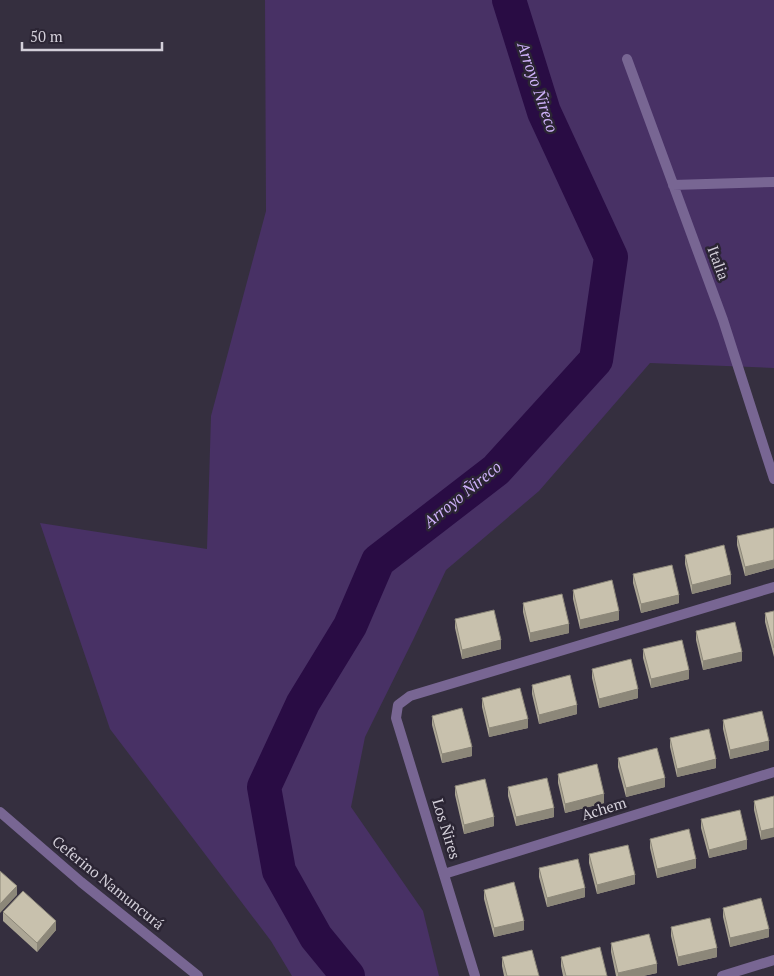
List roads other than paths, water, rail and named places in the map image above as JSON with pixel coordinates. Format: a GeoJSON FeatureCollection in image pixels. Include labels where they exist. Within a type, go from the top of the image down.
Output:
{"type":"FeatureCollection","features":[{"type":"Feature","properties":{"kind":"street","name":"Italia"},"geometry":{"type":"LineString","coordinates":[[627,59],[723,320],[774,479]]}},
{"type":"Feature","properties":{"kind":"street"},"geometry":{"type":"LineString","coordinates":[[673,185],[774,182]]}},
{"type":"Feature","properties":{"kind":"street","name":"Los Ñires"},"geometry":{"type":"LineString","coordinates":[[475,976],[396,718],[398,705],[410,696],[774,587]]}},
{"type":"Feature","properties":{"kind":"street","name":"Achem"},"geometry":{"type":"LineString","coordinates":[[444,874],[774,772]]}},
{"type":"Feature","properties":{"kind":"street","name":"Ceferino Namuncurá"},"geometry":{"type":"LineString","coordinates":[[0,812],[81,882],[198,976]]}},
{"type":"Feature","properties":{"kind":"street"},"geometry":{"type":"LineString","coordinates":[[722,976],[774,960]]}},
{"type":"Feature","properties":{"kind":"waterway","name":"Arroyo Ñireco"},"geometry":{"type":"LineString","coordinates":[[348,976],[316,937],[279,871],[264,787],[303,703],[350,626],[378,561],[496,470],[596,360],[611,257],[544,112],[509,0]]}}]}
